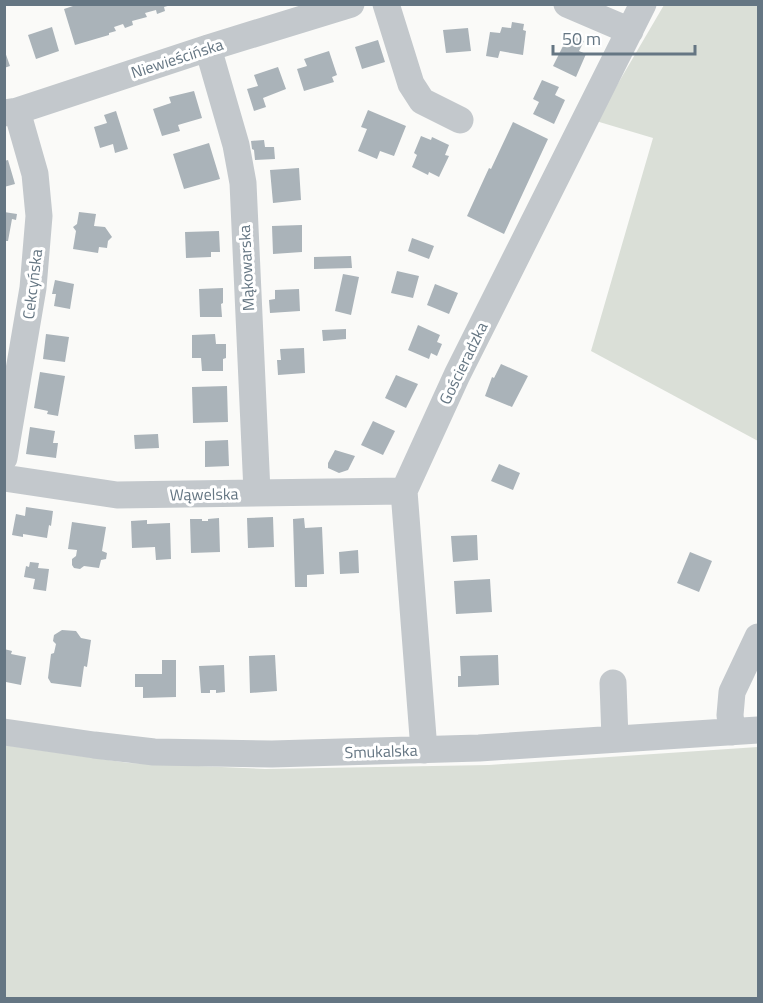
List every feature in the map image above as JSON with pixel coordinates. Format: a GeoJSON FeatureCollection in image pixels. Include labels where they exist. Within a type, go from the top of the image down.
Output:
{"type":"FeatureCollection","features":[{"type":"Feature","properties":{"kind":"street","name":"Niewieścińska"},"geometry":{"type":"LineString","coordinates":[[11,112],[351,4]]}},
{"type":"Feature","properties":{"kind":"street"},"geometry":{"type":"LineString","coordinates":[[386,4],[411,84],[422,101],[460,120]]}},
{"type":"Feature","properties":{"kind":"street"},"geometry":{"type":"LineString","coordinates":[[567,4],[630,31]]}},
{"type":"Feature","properties":{"kind":"street","name":"Gościeradzka"},"geometry":{"type":"LineString","coordinates":[[424,750],[404,491],[457,375],[643,4]]}},
{"type":"Feature","properties":{"kind":"street","name":"Mąkowarska"},"geometry":{"type":"LineString","coordinates":[[208,48],[236,145],[243,183],[256,492]]}},
{"type":"Feature","properties":{"kind":"street","name":"Cekcyńska"},"geometry":{"type":"LineString","coordinates":[[4,458],[33,288],[39,216],[35,174],[11,112]]}},
{"type":"Feature","properties":{"kind":"street","name":"Wąwelska"},"geometry":{"type":"LineString","coordinates":[[4,478],[117,495],[404,491]]}},
{"type":"Feature","properties":{"kind":"street"},"geometry":{"type":"LineString","coordinates":[[732,732],[730,715],[732,692],[759,637]]}},
{"type":"Feature","properties":{"kind":"street"},"geometry":{"type":"LineString","coordinates":[[613,682],[615,739]]}},
{"type":"Feature","properties":{"kind":"street","name":"Smukalska"},"geometry":{"type":"LineString","coordinates":[[4,732],[154,752],[272,754],[479,748],[759,730]]}},
{"type":"Feature","properties":{"kind":"shaded area"},"geometry":{"type":"Polygon","coordinates":[[[664,5],[758,5],[758,441],[591,351],[653,138],[596,121],[664,5]]]}},
{"type":"Feature","properties":{"kind":"shaded area"},"geometry":{"type":"Polygon","coordinates":[[[4,745],[129,763],[265,769],[489,765],[758,747],[758,998],[5,998],[4,745]]]}},
{"type":"Feature","properties":{"kind":"building"},"geometry":{"type":"Polygon","coordinates":[[[79,4],[171,5],[164,7],[165,11],[157,14],[156,10],[145,13],[147,17],[132,21],[133,25],[125,28],[123,24],[114,27],[116,31],[109,35],[75,45],[64,9],[79,4]]]}},
{"type":"Feature","properties":{"kind":"building"},"geometry":{"type":"Polygon","coordinates":[[[512,22],[524,24],[523,30],[526,31],[523,55],[500,51],[498,58],[486,56],[490,32],[500,33],[502,27],[511,28],[512,22]]]}},
{"type":"Feature","properties":{"kind":"building"},"geometry":{"type":"Polygon","coordinates":[[[52,27],[59,51],[36,59],[28,35],[52,27]]]}},
{"type":"Feature","properties":{"kind":"building"},"geometry":{"type":"Polygon","coordinates":[[[468,28],[471,51],[446,53],[443,30],[468,28]]]}},
{"type":"Feature","properties":{"kind":"building"},"geometry":{"type":"Polygon","coordinates":[[[569,34],[584,41],[579,51],[586,54],[576,77],[553,66],[569,34]]]}},
{"type":"Feature","properties":{"kind":"building"},"geometry":{"type":"Polygon","coordinates":[[[378,40],[385,62],[362,69],[355,47],[378,40]]]}},
{"type":"Feature","properties":{"kind":"building"},"geometry":{"type":"Polygon","coordinates":[[[4,49],[10,66],[4,68],[4,49]]]}},
{"type":"Feature","properties":{"kind":"building"},"geometry":{"type":"Polygon","coordinates":[[[329,51],[337,75],[332,77],[334,82],[304,91],[297,69],[307,66],[304,59],[329,51]]]}},
{"type":"Feature","properties":{"kind":"building"},"geometry":{"type":"Polygon","coordinates":[[[278,67],[286,89],[263,98],[266,107],[254,111],[247,89],[258,86],[254,75],[278,67]]]}},
{"type":"Feature","properties":{"kind":"building"},"geometry":{"type":"Polygon","coordinates":[[[542,80],[559,87],[555,95],[565,100],[554,124],[533,114],[539,102],[533,99],[542,80]]]}},
{"type":"Feature","properties":{"kind":"building"},"geometry":{"type":"Polygon","coordinates":[[[194,91],[202,118],[178,125],[180,131],[162,136],[153,109],[171,103],[169,97],[194,91]]]}},
{"type":"Feature","properties":{"kind":"building"},"geometry":{"type":"Polygon","coordinates":[[[368,110],[406,126],[394,156],[380,151],[377,159],[358,151],[367,129],[361,127],[368,110]]]}},
{"type":"Feature","properties":{"kind":"building"},"geometry":{"type":"Polygon","coordinates":[[[116,111],[128,149],[115,153],[113,144],[100,148],[94,127],[107,123],[104,115],[116,111]]]}},
{"type":"Feature","properties":{"kind":"building"},"geometry":{"type":"Polygon","coordinates":[[[513,122],[548,139],[504,234],[467,216],[513,122]]]}},
{"type":"Feature","properties":{"kind":"building"},"geometry":{"type":"Polygon","coordinates":[[[421,136],[431,140],[432,137],[449,145],[445,155],[449,156],[439,177],[429,172],[428,175],[412,167],[417,155],[414,153],[421,136]]]}},
{"type":"Feature","properties":{"kind":"building"},"geometry":{"type":"Polygon","coordinates":[[[264,140],[265,147],[274,147],[275,159],[255,160],[251,141],[264,140]]]}},
{"type":"Feature","properties":{"kind":"building"},"geometry":{"type":"Polygon","coordinates":[[[209,143],[220,179],[184,189],[173,154],[209,143]]]}},
{"type":"Feature","properties":{"kind":"building"},"geometry":{"type":"Polygon","coordinates":[[[8,160],[15,184],[4,187],[4,161],[8,160]]]}},
{"type":"Feature","properties":{"kind":"building"},"geometry":{"type":"Polygon","coordinates":[[[299,168],[301,200],[273,203],[270,170],[299,168]]]}},
{"type":"Feature","properties":{"kind":"building"},"geometry":{"type":"Polygon","coordinates":[[[4,212],[17,214],[16,220],[12,219],[8,241],[4,241],[4,212]]]}},
{"type":"Feature","properties":{"kind":"building"},"geometry":{"type":"Polygon","coordinates":[[[79,212],[96,214],[94,226],[105,227],[112,237],[108,241],[107,248],[99,247],[98,253],[73,249],[76,231],[73,227],[77,224],[79,212]]]}},
{"type":"Feature","properties":{"kind":"building"},"geometry":{"type":"Polygon","coordinates":[[[302,225],[302,252],[273,254],[272,226],[302,225]]]}},
{"type":"Feature","properties":{"kind":"building"},"geometry":{"type":"Polygon","coordinates":[[[219,231],[220,252],[211,252],[211,257],[186,258],[185,232],[219,231]]]}},
{"type":"Feature","properties":{"kind":"building"},"geometry":{"type":"Polygon","coordinates":[[[412,238],[434,246],[429,259],[408,251],[412,238]]]}},
{"type":"Feature","properties":{"kind":"building"},"geometry":{"type":"Polygon","coordinates":[[[351,256],[352,268],[314,269],[314,257],[351,256]]]}},
{"type":"Feature","properties":{"kind":"building"},"geometry":{"type":"Polygon","coordinates":[[[397,271],[419,276],[413,298],[391,293],[397,271]]]}},
{"type":"Feature","properties":{"kind":"building"},"geometry":{"type":"Polygon","coordinates":[[[343,274],[359,277],[351,315],[335,311],[343,274]]]}},
{"type":"Feature","properties":{"kind":"building"},"geometry":{"type":"Polygon","coordinates":[[[55,280],[74,284],[70,309],[54,306],[56,294],[52,294],[55,280]]]}},
{"type":"Feature","properties":{"kind":"building"},"geometry":{"type":"Polygon","coordinates":[[[435,284],[458,293],[449,314],[427,305],[435,284]]]}},
{"type":"Feature","properties":{"kind":"building"},"geometry":{"type":"Polygon","coordinates":[[[223,288],[222,317],[200,317],[199,289],[223,288]]]}},
{"type":"Feature","properties":{"kind":"building"},"geometry":{"type":"Polygon","coordinates":[[[299,289],[300,311],[270,313],[269,300],[275,299],[275,290],[299,289]]]}},
{"type":"Feature","properties":{"kind":"building"},"geometry":{"type":"Polygon","coordinates":[[[418,325],[440,335],[437,342],[442,344],[437,356],[431,353],[429,359],[408,350],[418,325]]]}},
{"type":"Feature","properties":{"kind":"building"},"geometry":{"type":"Polygon","coordinates":[[[346,329],[346,339],[323,341],[322,330],[346,329]]]}},
{"type":"Feature","properties":{"kind":"building"},"geometry":{"type":"Polygon","coordinates":[[[46,334],[69,337],[65,362],[43,359],[46,334]]]}},
{"type":"Feature","properties":{"kind":"building"},"geometry":{"type":"Polygon","coordinates":[[[215,334],[216,344],[226,344],[223,371],[202,371],[201,358],[192,358],[192,335],[215,334]]]}},
{"type":"Feature","properties":{"kind":"building"},"geometry":{"type":"Polygon","coordinates":[[[304,348],[305,373],[278,375],[277,360],[281,360],[280,349],[304,348]]]}},
{"type":"Feature","properties":{"kind":"building"},"geometry":{"type":"Polygon","coordinates":[[[501,364],[528,376],[512,407],[485,396],[492,377],[494,378],[501,364]]]}},
{"type":"Feature","properties":{"kind":"building"},"geometry":{"type":"Polygon","coordinates":[[[40,372],[65,376],[58,416],[34,408],[40,372]]]}},
{"type":"Feature","properties":{"kind":"building"},"geometry":{"type":"Polygon","coordinates":[[[396,375],[418,384],[406,408],[385,398],[396,375]]]}},
{"type":"Feature","properties":{"kind":"building"},"geometry":{"type":"Polygon","coordinates":[[[227,386],[228,422],[193,423],[192,387],[227,386]]]}},
{"type":"Feature","properties":{"kind":"building"},"geometry":{"type":"Polygon","coordinates":[[[373,421],[395,431],[383,455],[361,445],[373,421]]]}},
{"type":"Feature","properties":{"kind":"building"},"geometry":{"type":"Polygon","coordinates":[[[30,427],[55,431],[53,443],[58,443],[56,458],[26,454],[30,427]]]}},
{"type":"Feature","properties":{"kind":"building"},"geometry":{"type":"Polygon","coordinates":[[[158,434],[159,448],[135,449],[134,435],[158,434]]]}},
{"type":"Feature","properties":{"kind":"building"},"geometry":{"type":"Polygon","coordinates":[[[228,440],[229,466],[205,467],[205,441],[228,440]]]}},
{"type":"Feature","properties":{"kind":"building"},"geometry":{"type":"Polygon","coordinates":[[[335,450],[355,456],[348,470],[339,473],[328,468],[328,463],[335,450]]]}},
{"type":"Feature","properties":{"kind":"building"},"geometry":{"type":"Polygon","coordinates":[[[499,464],[520,473],[513,490],[491,481],[499,464]]]}},
{"type":"Feature","properties":{"kind":"building"},"geometry":{"type":"Polygon","coordinates":[[[26,507],[53,511],[47,538],[23,534],[23,537],[12,535],[16,514],[25,516],[26,507]]]}},
{"type":"Feature","properties":{"kind":"building"},"geometry":{"type":"Polygon","coordinates":[[[273,517],[274,547],[248,548],[247,518],[273,517]]]}},
{"type":"Feature","properties":{"kind":"building"},"geometry":{"type":"Polygon","coordinates":[[[219,518],[220,552],[191,553],[190,519],[208,521],[208,519],[219,518]]]}},
{"type":"Feature","properties":{"kind":"building"},"geometry":{"type":"Polygon","coordinates":[[[304,518],[305,528],[322,527],[324,574],[307,575],[307,587],[295,587],[293,519],[304,518]]]}},
{"type":"Feature","properties":{"kind":"building"},"geometry":{"type":"Polygon","coordinates":[[[147,520],[147,524],[170,523],[171,559],[156,560],[155,547],[132,548],[131,521],[147,520]]]}},
{"type":"Feature","properties":{"kind":"building"},"geometry":{"type":"Polygon","coordinates":[[[72,522],[106,527],[102,551],[107,553],[106,559],[101,560],[99,568],[84,566],[80,569],[72,565],[72,559],[76,556],[77,550],[68,549],[72,522]]]}},
{"type":"Feature","properties":{"kind":"building"},"geometry":{"type":"Polygon","coordinates":[[[477,535],[478,560],[453,562],[451,536],[477,535]]]}},
{"type":"Feature","properties":{"kind":"building"},"geometry":{"type":"Polygon","coordinates":[[[358,550],[359,573],[340,574],[339,552],[358,550]]]}},
{"type":"Feature","properties":{"kind":"building"},"geometry":{"type":"Polygon","coordinates":[[[690,552],[712,561],[699,592],[677,583],[690,552]]]}},
{"type":"Feature","properties":{"kind":"building"},"geometry":{"type":"Polygon","coordinates":[[[30,562],[39,563],[38,568],[49,569],[46,591],[33,589],[35,579],[24,577],[26,566],[29,567],[30,562]]]}},
{"type":"Feature","properties":{"kind":"building"},"geometry":{"type":"Polygon","coordinates":[[[490,579],[492,612],[456,614],[454,581],[490,579]]]}},
{"type":"Feature","properties":{"kind":"building"},"geometry":{"type":"Polygon","coordinates":[[[62,630],[76,631],[81,638],[91,640],[81,687],[51,683],[48,678],[51,654],[54,653],[56,644],[53,641],[54,635],[62,630]]]}},
{"type":"Feature","properties":{"kind":"building"},"geometry":{"type":"Polygon","coordinates":[[[4,649],[12,651],[11,654],[26,657],[21,685],[6,682],[4,679],[4,649]]]}},
{"type":"Feature","properties":{"kind":"building"},"geometry":{"type":"Polygon","coordinates":[[[275,655],[277,691],[250,693],[249,656],[275,655]]]}},
{"type":"Feature","properties":{"kind":"building"},"geometry":{"type":"Polygon","coordinates":[[[498,655],[499,685],[458,687],[458,676],[461,676],[460,656],[498,655]]]}},
{"type":"Feature","properties":{"kind":"building"},"geometry":{"type":"Polygon","coordinates":[[[162,660],[176,660],[176,697],[143,698],[143,687],[135,687],[135,674],[162,674],[162,660]]]}},
{"type":"Feature","properties":{"kind":"building"},"geometry":{"type":"Polygon","coordinates":[[[224,665],[225,692],[216,693],[216,690],[210,690],[210,693],[201,693],[199,666],[224,665]]]}}]}
